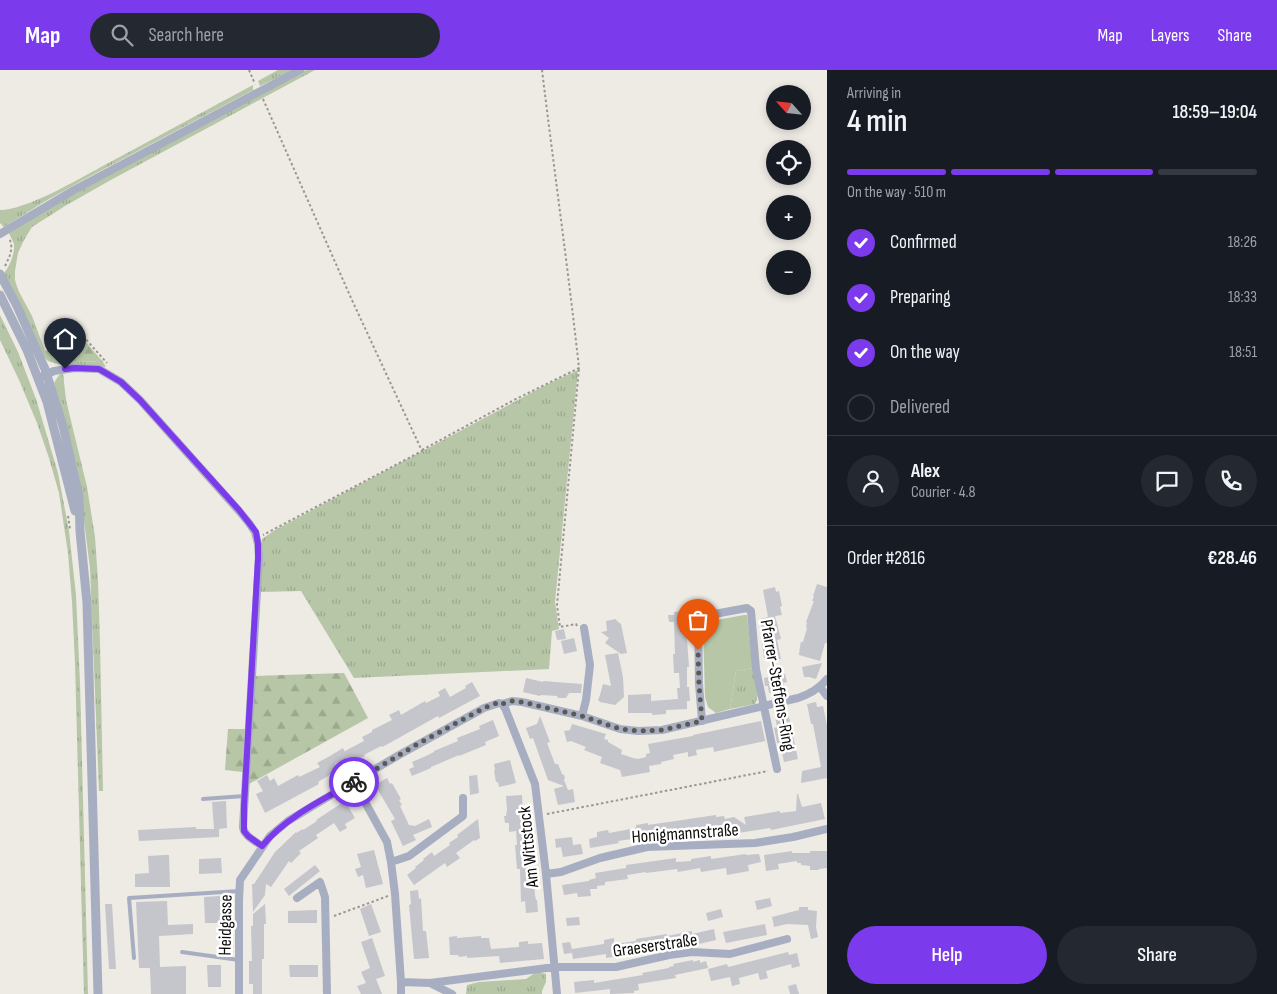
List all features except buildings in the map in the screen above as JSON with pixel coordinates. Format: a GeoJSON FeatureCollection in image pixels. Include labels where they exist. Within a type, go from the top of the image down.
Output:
{"type":"FeatureCollection","features":[{"type":"Feature","properties":{"kind":"street"},"geometry":{"type":"LineString","coordinates":[[3,232],[74,190],[300,70]]}},
{"type":"Feature","properties":{"kind":"street"},"geometry":{"type":"LineString","coordinates":[[2,272],[17,306],[42,376],[75,531],[87,603],[98,994]]}},
{"type":"Feature","properties":{"kind":"street"},"geometry":{"type":"LineString","coordinates":[[0,295],[42,376]]}},
{"type":"Feature","properties":{"kind":"street"},"geometry":{"type":"LineString","coordinates":[[42,376],[54,371],[75,368],[99,369],[121,382],[140,400],[239,510],[256,532],[258,558],[244,796],[244,831],[262,846]]}},
{"type":"Feature","properties":{"kind":"street","name":"Pfarrer-Steffens-Ring"},"geometry":{"type":"LineString","coordinates":[[702,721],[699,684],[698,617],[747,608],[751,611],[756,669],[777,769]]}},
{"type":"Feature","properties":{"kind":"street"},"geometry":{"type":"LineString","coordinates":[[582,716],[590,666],[584,628]]}},
{"type":"Feature","properties":{"kind":"street"},"geometry":{"type":"LineString","coordinates":[[827,679],[820,687],[827,696]]}},
{"type":"Feature","properties":{"kind":"street","name":"Heidgasse"},"geometry":{"type":"LineString","coordinates":[[239,994],[240,880],[270,836],[288,822],[399,755],[484,708],[499,702],[502,704],[512,701],[522,702],[582,716],[620,729],[638,731],[662,730],[798,698],[810,694],[820,687]]}},
{"type":"Feature","properties":{"kind":"street","name":"Am Wittstock"},"geometry":{"type":"LineString","coordinates":[[502,704],[535,784],[540,816],[557,994]]}},
{"type":"Feature","properties":{"kind":"street"},"geometry":{"type":"LineString","coordinates":[[354,782],[387,842],[395,894],[401,994]]}},
{"type":"Feature","properties":{"kind":"street"},"geometry":{"type":"LineString","coordinates":[[391,862],[410,856],[463,816],[463,798]]}},
{"type":"Feature","properties":{"kind":"street","name":"Honigmannstraße"},"geometry":{"type":"LineString","coordinates":[[546,874],[561,872],[600,858],[647,847],[755,843],[827,829]]}},
{"type":"Feature","properties":{"kind":"street"},"geometry":{"type":"LineString","coordinates":[[297,898],[320,882],[325,897],[327,994]]}},
{"type":"Feature","properties":{"kind":"street","name":"Graeserstraße"},"geometry":{"type":"LineString","coordinates":[[401,982],[430,983],[555,967],[616,967],[692,952],[730,954],[787,939]]}},
{"type":"Feature","properties":{"kind":"street"},"geometry":{"type":"LineString","coordinates":[[430,983],[452,994]]}},
{"type":"Feature","properties":{"kind":"lane"},"geometry":{"type":"LineString","coordinates":[[203,799],[244,796]]}},
{"type":"Feature","properties":{"kind":"lane"},"geometry":{"type":"LineString","coordinates":[[134,958],[129,898],[239,891]]}},
{"type":"Feature","properties":{"kind":"lane"},"geometry":{"type":"LineString","coordinates":[[182,952],[239,960]]}},
{"type":"Feature","properties":{"kind":"path"},"geometry":{"type":"LineString","coordinates":[[249,70],[422,451]]}},
{"type":"Feature","properties":{"kind":"path"},"geometry":{"type":"LineString","coordinates":[[542,70],[575,322],[579,368],[557,604],[560,627],[576,624],[584,628]]}},
{"type":"Feature","properties":{"kind":"path"},"geometry":{"type":"LineString","coordinates":[[2,272],[10,256],[12,244],[3,232]]}},
{"type":"Feature","properties":{"kind":"path"},"geometry":{"type":"LineString","coordinates":[[83,336],[110,366]]}},
{"type":"Feature","properties":{"kind":"path"},"geometry":{"type":"LineString","coordinates":[[257,538],[514,400],[579,368]]}},
{"type":"Feature","properties":{"kind":"path"},"geometry":{"type":"LineString","coordinates":[[68,515],[75,531]]}},
{"type":"Feature","properties":{"kind":"path"},"geometry":{"type":"LineString","coordinates":[[540,816],[777,769]]}},
{"type":"Feature","properties":{"kind":"path"},"geometry":{"type":"LineString","coordinates":[[326,917],[395,894]]}},
{"type":"Feature","properties":{"kind":"green space"},"geometry":{"type":"Polygon","coordinates":[[[278,70],[293,70],[260,86],[258,81],[278,70]]]}},
{"type":"Feature","properties":{"kind":"green space"},"geometry":{"type":"Polygon","coordinates":[[[306,70],[315,70],[109,181],[32,227],[18,253],[15,280],[18,290],[32,316],[45,351],[54,349],[55,360],[103,362],[106,367],[61,365],[48,361],[41,354],[3,274],[14,252],[14,244],[9,233],[78,192],[306,70]]]}},
{"type":"Feature","properties":{"kind":"green space"},"geometry":{"type":"Polygon","coordinates":[[[253,85],[253,90],[83,180],[4,227],[0,223],[0,210],[11,209],[37,200],[253,85]]]}},
{"type":"Feature","properties":{"kind":"green space"},"geometry":{"type":"Polygon","coordinates":[[[0,315],[18,352],[36,399],[58,473],[69,531],[76,595],[80,683],[88,994],[84,994],[75,663],[68,553],[59,493],[49,458],[37,423],[0,340],[0,315]]]}},
{"type":"Feature","properties":{"kind":"green space"},"geometry":{"type":"Polygon","coordinates":[[[80,335],[103,362],[54,360],[54,349],[80,335]]]}},
{"type":"Feature","properties":{"kind":"green space"},"geometry":{"type":"Polygon","coordinates":[[[578,370],[555,602],[559,629],[552,631],[549,669],[354,678],[301,591],[260,592],[262,539],[275,530],[546,385],[578,370]]]}},
{"type":"Feature","properties":{"kind":"green space"},"geometry":{"type":"Polygon","coordinates":[[[63,373],[66,400],[87,487],[95,537],[100,643],[103,791],[99,791],[90,568],[80,490],[54,383],[59,375],[63,373]]]}},
{"type":"Feature","properties":{"kind":"green space"},"geometry":{"type":"Polygon","coordinates":[[[747,615],[753,668],[736,671],[730,709],[716,713],[708,707],[705,697],[703,629],[706,622],[747,615]]]}},
{"type":"Feature","properties":{"kind":"green space"},"geometry":{"type":"Polygon","coordinates":[[[753,668],[758,691],[755,704],[730,709],[736,671],[753,668]]]}},
{"type":"Feature","properties":{"kind":"green space"},"geometry":{"type":"Polygon","coordinates":[[[344,673],[368,718],[249,784],[254,676],[344,673]]]}},
{"type":"Feature","properties":{"kind":"green space"},"geometry":{"type":"Polygon","coordinates":[[[228,729],[245,729],[243,772],[225,770],[228,729]]]}},
{"type":"Feature","properties":{"kind":"green space"},"geometry":{"type":"Polygon","coordinates":[[[536,972],[546,974],[546,982],[542,994],[466,994],[467,985],[479,982],[526,979],[536,972]]]}},
{"type":"Feature","properties":{"kind":"way so far"},"geometry":{"type":"LineString","coordinates":[[354,782],[416,745],[484,708],[499,702],[502,704],[512,701],[522,702],[582,716],[620,729],[638,731],[662,730],[702,721],[698,650]]}},
{"type":"Feature","properties":{"kind":"route"},"geometry":{"type":"LineString","coordinates":[[65,369],[99,369],[121,382],[140,400],[239,510],[256,532],[258,558],[244,831],[262,846],[270,836],[288,822],[354,782]]}}]}
